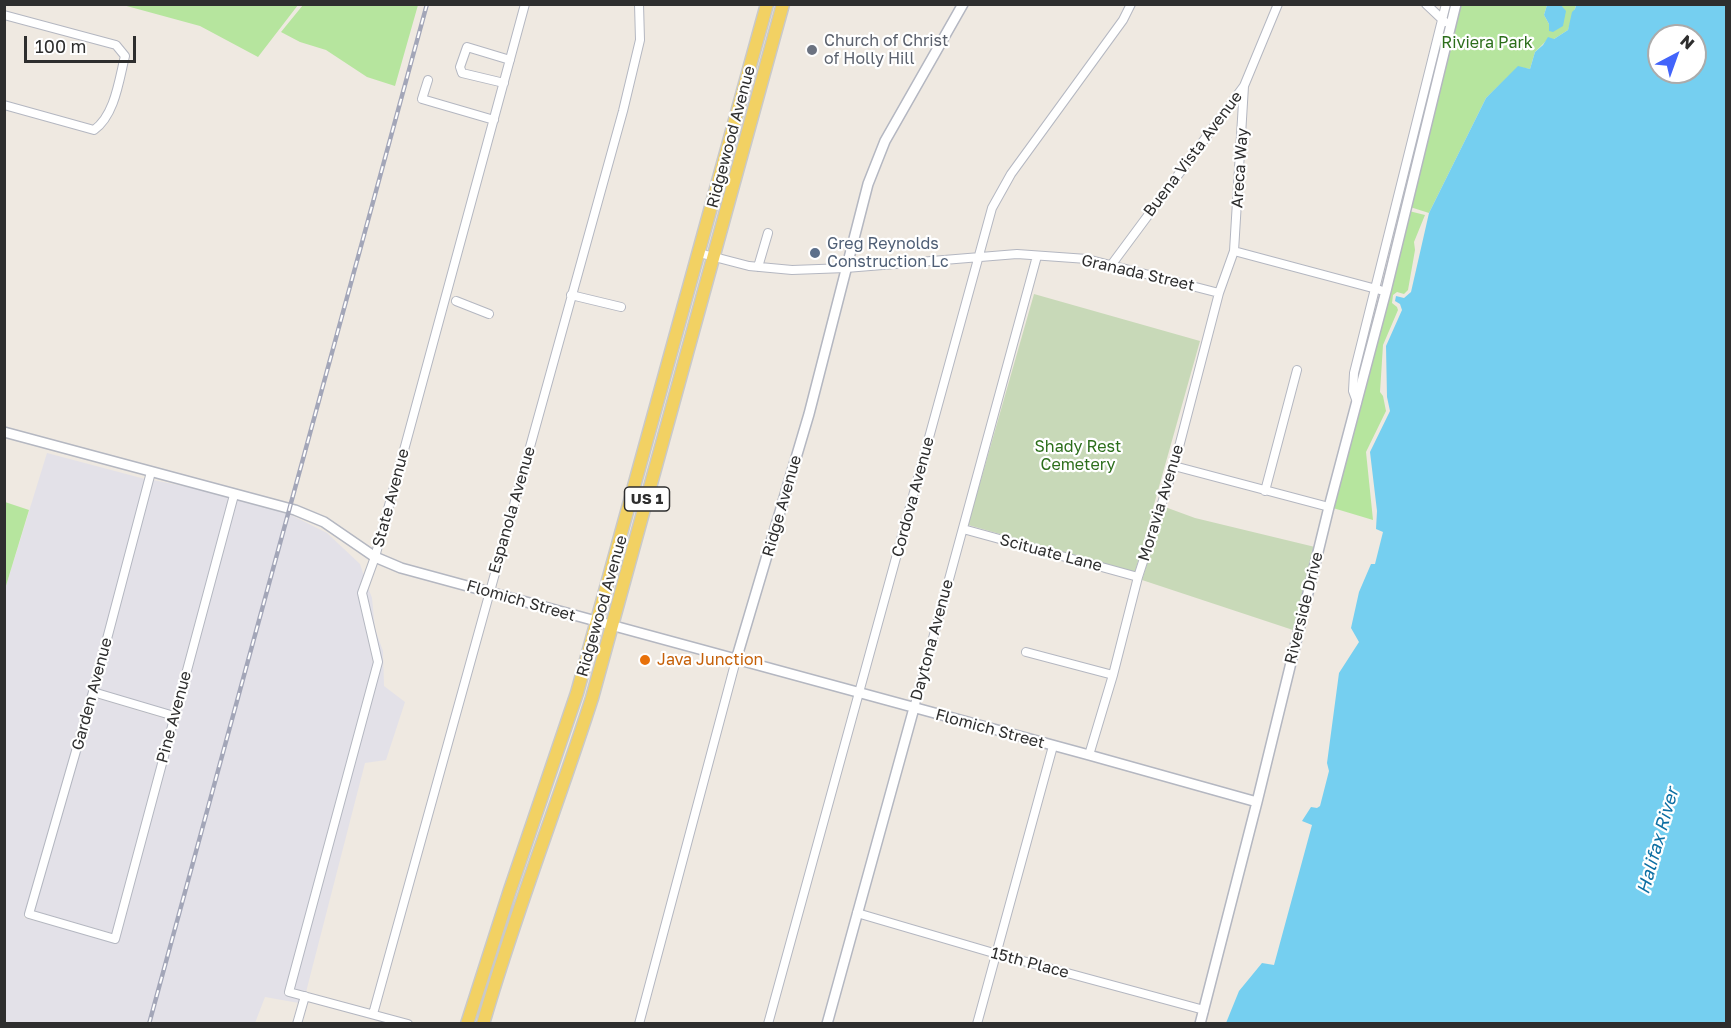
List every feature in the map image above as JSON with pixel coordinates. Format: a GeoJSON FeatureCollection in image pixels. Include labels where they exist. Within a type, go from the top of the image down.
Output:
{"type":"FeatureCollection","features":[{"type":"Feature","properties":{"kind":"main road","name":"Ridgewood Avenue"},"geometry":{"type":"LineString","coordinates":[[467,1023],[562,741],[598,623],[767,4]]}},
{"type":"Feature","properties":{"kind":"main road","name":"Ridgewood Avenue"},"geometry":{"type":"LineString","coordinates":[[483,1023],[493,987],[572,760],[612,627],[783,4]]}},
{"type":"Feature","properties":{"kind":"street","name":"State Avenue"},"geometry":{"type":"LineString","coordinates":[[305,996],[289,992],[378,662],[362,593],[375,557],[525,4]]}},
{"type":"Feature","properties":{"kind":"street","name":"Espanola Avenue"},"geometry":{"type":"LineString","coordinates":[[373,1014],[623,111],[639,43],[639,4]]}},
{"type":"Feature","properties":{"kind":"street","name":"Ridge Avenue"},"geometry":{"type":"LineString","coordinates":[[639,1023],[736,660],[809,414],[868,184],[885,141],[963,4]]}},
{"type":"Feature","properties":{"kind":"street","name":"Cordova Avenue"},"geometry":{"type":"LineString","coordinates":[[768,1023],[992,208],[1011,174],[1123,20],[1131,4]]}},
{"type":"Feature","properties":{"kind":"street","name":"Buena Vista Avenue"},"geometry":{"type":"LineString","coordinates":[[1112,264],[1244,86],[1278,4]]}},
{"type":"Feature","properties":{"kind":"street"},"geometry":{"type":"LineString","coordinates":[[1426,4],[1450,28]]}},
{"type":"Feature","properties":{"kind":"street"},"geometry":{"type":"LineString","coordinates":[[1234,251],[1381,290],[1442,20],[1453,6]]}},
{"type":"Feature","properties":{"kind":"street","name":"Riverside Drive"},"geometry":{"type":"LineString","coordinates":[[1200,1023],[1357,402],[1381,290],[1410,192],[1450,28],[1453,6]]}},
{"type":"Feature","properties":{"kind":"street"},"geometry":{"type":"LineString","coordinates":[[4,15],[116,45],[125,56],[115,96],[103,123],[94,130],[4,105]]}},
{"type":"Feature","properties":{"kind":"street"},"geometry":{"type":"LineString","coordinates":[[504,83],[462,74],[460,66],[467,47],[510,60]]}},
{"type":"Feature","properties":{"kind":"street"},"geometry":{"type":"LineString","coordinates":[[428,80],[422,99],[494,120]]}},
{"type":"Feature","properties":{"kind":"street","name":"Areca Way"},"geometry":{"type":"LineString","coordinates":[[1234,251],[1244,86]]}},
{"type":"Feature","properties":{"kind":"street"},"geometry":{"type":"LineString","coordinates":[[758,267],[768,233]]}},
{"type":"Feature","properties":{"kind":"street","name":"Moravia Avenue"},"geometry":{"type":"LineString","coordinates":[[1089,754],[1113,675],[1138,577],[1174,466],[1219,293],[1234,251]]}},
{"type":"Feature","properties":{"kind":"street","name":"Granada Street"},"geometry":{"type":"LineString","coordinates":[[699,253],[758,267],[792,270],[846,268],[1017,254],[1087,259],[1219,293]]}},
{"type":"Feature","properties":{"kind":"street","name":"Daytona Avenue"},"geometry":{"type":"LineString","coordinates":[[827,1023],[1037,256]]}},
{"type":"Feature","properties":{"kind":"street"},"geometry":{"type":"LineString","coordinates":[[571,295],[621,307]]}},
{"type":"Feature","properties":{"kind":"street"},"geometry":{"type":"LineString","coordinates":[[456,301],[489,314]]}},
{"type":"Feature","properties":{"kind":"street"},"geometry":{"type":"LineString","coordinates":[[1265,491],[1296,370]]}},
{"type":"Feature","properties":{"kind":"street","name":"Flomich Street"},"geometry":{"type":"LineString","coordinates":[[4,432],[315,518],[337,529],[375,557],[401,568],[612,627],[1089,754],[1257,802]]}},
{"type":"Feature","properties":{"kind":"street"},"geometry":{"type":"LineString","coordinates":[[1174,466],[1329,507]]}},
{"type":"Feature","properties":{"kind":"street","name":"Garden Avenue"},"geometry":{"type":"LineString","coordinates":[[115,939],[29,914],[93,692],[151,472]]}},
{"type":"Feature","properties":{"kind":"street","name":"Pine Avenue"},"geometry":{"type":"LineString","coordinates":[[115,939],[234,495]]}},
{"type":"Feature","properties":{"kind":"street","name":"Scituate Lane"},"geometry":{"type":"LineString","coordinates":[[963,529],[1138,577]]}},
{"type":"Feature","properties":{"kind":"street"},"geometry":{"type":"LineString","coordinates":[[1026,652],[1113,675]]}},
{"type":"Feature","properties":{"kind":"street"},"geometry":{"type":"LineString","coordinates":[[93,692],[174,717]]}},
{"type":"Feature","properties":{"kind":"street"},"geometry":{"type":"LineString","coordinates":[[977,1023],[1053,746]]}},
{"type":"Feature","properties":{"kind":"street","name":"15th Place"},"geometry":{"type":"LineString","coordinates":[[857,913],[1204,1010]]}},
{"type":"Feature","properties":{"kind":"street"},"geometry":{"type":"LineString","coordinates":[[297,1023],[305,996],[408,1023]]}},
{"type":"Feature","properties":{"kind":"shaded area"},"geometry":{"type":"Polygon","coordinates":[[[47,453],[145,479],[88,695],[24,918],[118,943],[237,500],[289,514],[327,533],[360,564],[364,576],[358,594],[373,663],[284,994],[300,999],[299,1003],[265,997],[255,1023],[5,1024],[5,589],[47,453]]]}},
{"type":"Feature","properties":{"kind":"shaded area"},"geometry":{"type":"Polygon","coordinates":[[[153,480],[229,498],[171,711],[98,689],[153,480]]]}},
{"type":"Feature","properties":{"kind":"shaded area"},"geometry":{"type":"Polygon","coordinates":[[[368,587],[372,598],[375,629],[383,651],[384,686],[405,702],[386,760],[365,763],[306,992],[294,989],[382,663],[366,593],[368,587]]]}},
{"type":"Feature","properties":{"kind":"shaded area"},"geometry":{"type":"Polygon","coordinates":[[[96,698],[169,720],[112,933],[34,911],[96,698]]]}},
{"type":"Feature","properties":{"kind":"green space"},"geometry":{"type":"Polygon","coordinates":[[[123,5],[298,5],[258,57],[200,26],[123,5]]]}},
{"type":"Feature","properties":{"kind":"green space"},"geometry":{"type":"Polygon","coordinates":[[[303,5],[418,5],[395,86],[367,77],[326,50],[300,42],[281,32],[303,5]]]}},
{"type":"Feature","properties":{"kind":"green space","name":"Riviera Park"},"geometry":{"type":"Polygon","coordinates":[[[1456,5],[1547,5],[1544,15],[1549,24],[1549,31],[1564,10],[1561,5],[1576,5],[1568,30],[1546,41],[1535,52],[1530,69],[1518,67],[1486,98],[1429,213],[1407,206],[1456,5]]]}},
{"type":"Feature","properties":{"kind":"green space"},"geometry":{"type":"Polygon","coordinates":[[[1409,211],[1425,215],[1414,242],[1415,250],[1408,290],[1404,294],[1397,292],[1393,295],[1392,303],[1398,310],[1383,345],[1380,392],[1386,411],[1366,452],[1373,520],[1333,508],[1391,289],[1409,211]]]}},
{"type":"Feature","properties":{"kind":"green space","name":"Shady Rest Cemetery"},"geometry":{"type":"Polygon","coordinates":[[[1034,294],[1200,341],[1135,572],[968,525],[1034,294]]]}},
{"type":"Feature","properties":{"kind":"green space"},"geometry":{"type":"Polygon","coordinates":[[[4,502],[29,510],[5,589],[4,502]]]}},
{"type":"Feature","properties":{"kind":"green space"},"geometry":{"type":"Polygon","coordinates":[[[1165,507],[1195,518],[1315,547],[1293,630],[1142,580],[1165,507]]]}},
{"type":"Feature","properties":{"kind":"water"},"geometry":{"type":"Polygon","coordinates":[[[1547,5],[1561,5],[1566,11],[1563,26],[1553,32],[1549,31],[1549,24],[1544,15],[1547,5]]]}},
{"type":"Feature","properties":{"kind":"water","name":"Halifax River"},"geometry":{"type":"Polygon","coordinates":[[[1576,5],[1726,5],[1726,1023],[1226,1023],[1239,991],[1262,963],[1274,965],[1312,825],[1302,821],[1311,807],[1320,806],[1329,771],[1327,763],[1339,673],[1359,642],[1351,628],[1359,592],[1371,564],[1375,564],[1383,532],[1376,529],[1377,511],[1370,452],[1390,411],[1387,397],[1386,346],[1402,310],[1400,304],[1395,301],[1396,296],[1404,298],[1411,292],[1429,213],[1486,98],[1518,66],[1530,69],[1535,52],[1548,37],[1554,39],[1568,30],[1576,5]]]}},
{"type":"Feature","properties":{"kind":"railway"},"geometry":{"type":"LineString","coordinates":[[149,1024],[427,4]]}},
{"type":"Feature","properties":{"kind":"place","name":"Church of Christ of Holly Hill"},"geometry":{"type":"Point","coordinates":[812,50]}},
{"type":"Feature","properties":{"kind":"place","name":"Greg Reynolds Construction Lc"},"geometry":{"type":"Point","coordinates":[815,253]}},
{"type":"Feature","properties":{"kind":"place","name":"Java Junction"},"geometry":{"type":"Point","coordinates":[645,660]}}]}
